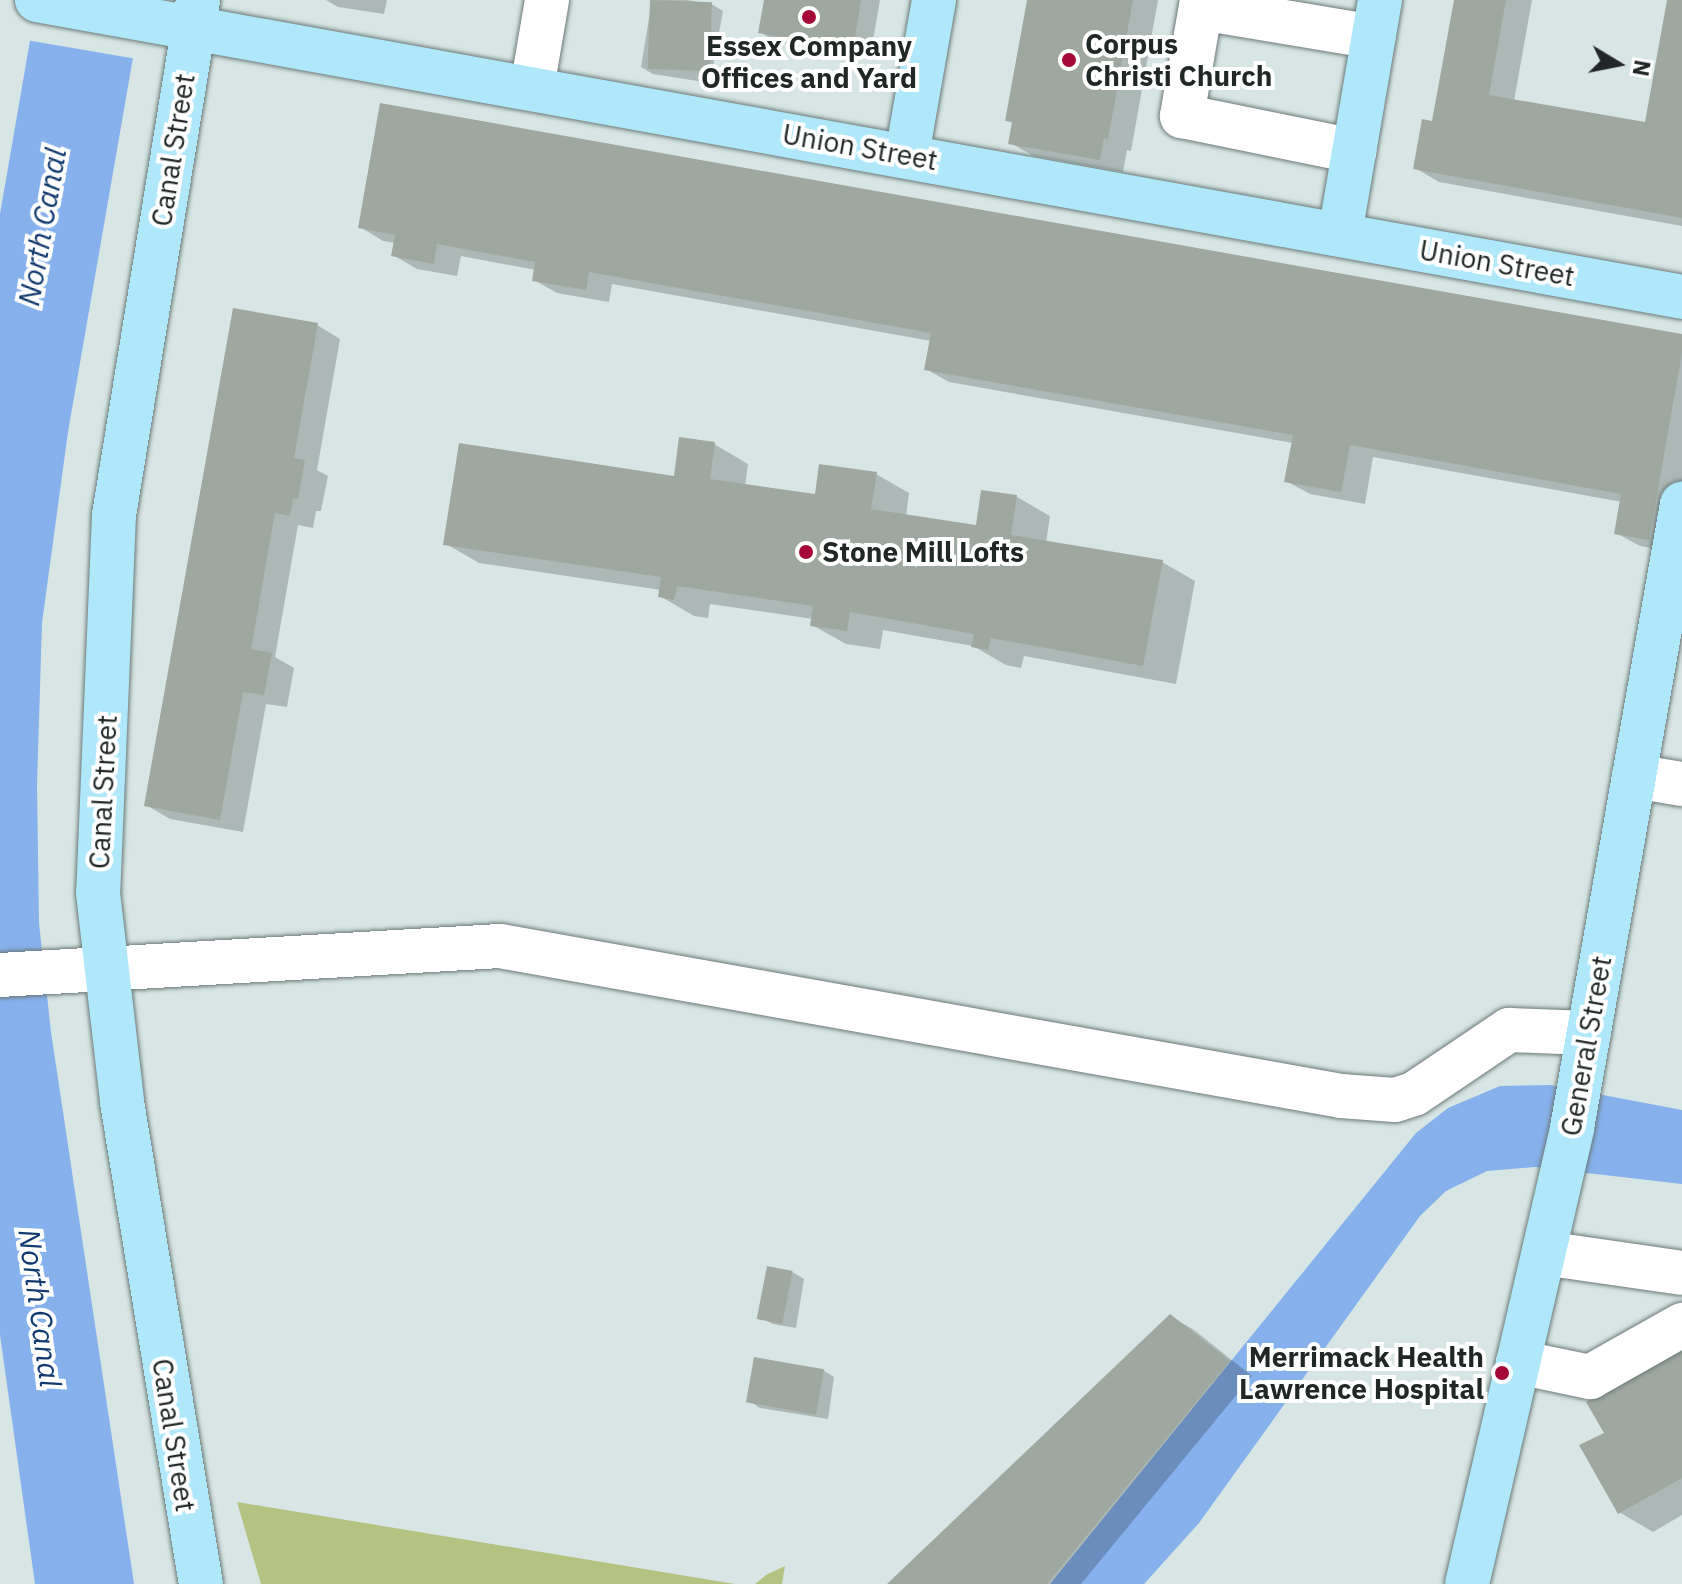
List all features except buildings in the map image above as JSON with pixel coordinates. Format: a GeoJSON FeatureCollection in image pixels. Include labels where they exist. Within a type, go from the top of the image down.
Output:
{"type":"FeatureCollection","features":[{"type":"Feature","properties":{"kind":"main road","name":"Union Street"},"geometry":{"type":"LineString","coordinates":[[37,0],[146,18],[195,13],[532,88],[1682,297]]}},
{"type":"Feature","properties":{"kind":"main road"},"geometry":{"type":"LineString","coordinates":[[907,155],[934,0]]}},
{"type":"Feature","properties":{"kind":"main road","name":"Canal Street"},"geometry":{"type":"LineString","coordinates":[[195,13],[114,515],[98,893],[124,1117],[201,1584]]}},
{"type":"Feature","properties":{"kind":"main road"},"geometry":{"type":"LineString","coordinates":[[1340,234],[1377,18]]}},
{"type":"Feature","properties":{"kind":"main road","name":"General Street"},"geometry":{"type":"LineString","coordinates":[[1467,1584],[1544,1253],[1587,1045],[1682,504]]}},
{"type":"Feature","properties":{"kind":"street"},"geometry":{"type":"LineString","coordinates":[[532,88],[547,0]]}},
{"type":"Feature","properties":{"kind":"street"},"geometry":{"type":"LineString","coordinates":[[1354,151],[1182,116],[1202,4],[1377,18]]}},
{"type":"Feature","properties":{"kind":"street"},"geometry":{"type":"LineString","coordinates":[[1634,776],[1682,784]]}},
{"type":"Feature","properties":{"kind":"street"},"geometry":{"type":"LineString","coordinates":[[0,975],[57,969],[500,946],[1341,1096],[1395,1100],[1414,1094],[1509,1030],[1587,1045]]}},
{"type":"Feature","properties":{"kind":"street"},"geometry":{"type":"LineString","coordinates":[[1544,1253],[1682,1273]]}},
{"type":"Feature","properties":{"kind":"street"},"geometry":{"type":"LineString","coordinates":[[1518,1362],[1590,1377],[1682,1325]]}},
{"type":"Feature","properties":{"kind":"green space"},"geometry":{"type":"Polygon","coordinates":[[[237,1502],[735,1584],[261,1584],[237,1502]]]}},
{"type":"Feature","properties":{"kind":"green space"},"geometry":{"type":"Polygon","coordinates":[[[785,1566],[782,1584],[755,1584],[766,1575],[785,1566]]]}},
{"type":"Feature","properties":{"kind":"water","name":"North Canal"},"geometry":{"type":"Polygon","coordinates":[[[37,0],[143,0],[68,432],[42,623],[37,785],[39,923],[51,1032],[134,1584],[35,1584],[0,1335],[0,214],[37,0]]]}},
{"type":"Feature","properties":{"kind":"water"},"geometry":{"type":"Polygon","coordinates":[[[1550,1085],[1682,1110],[1682,1184],[1535,1167],[1487,1171],[1446,1191],[1420,1216],[1199,1523],[1144,1584],[1050,1584],[1416,1133],[1448,1108],[1500,1086],[1550,1085]]]}},
{"type":"Feature","properties":{"kind":"pier"},"geometry":{"type":"Polygon","coordinates":[[[33,0],[147,0],[137,59],[26,40],[33,0]]]}},
{"type":"Feature","properties":{"kind":"place","name":"Essex Company Offices and Yard"},"geometry":{"type":"Point","coordinates":[809,17]}},
{"type":"Feature","properties":{"kind":"place","name":"Corpus Christi Church"},"geometry":{"type":"Point","coordinates":[1069,60]}},
{"type":"Feature","properties":{"kind":"place","name":"Stone Mill Lofts"},"geometry":{"type":"Point","coordinates":[806,552]}},
{"type":"Feature","properties":{"kind":"place","name":"Merrimack Health Lawrence Hospital"},"geometry":{"type":"Point","coordinates":[1502,1373]}}]}
